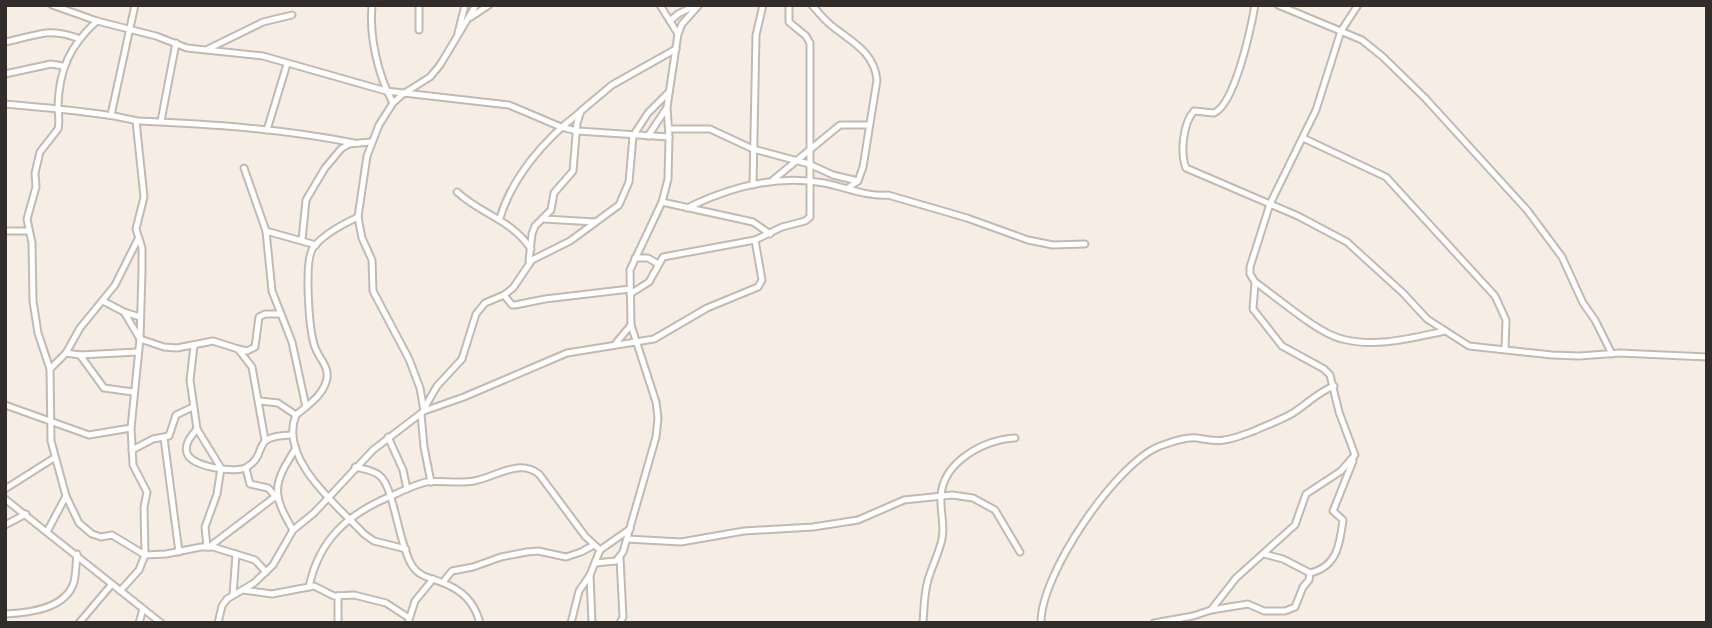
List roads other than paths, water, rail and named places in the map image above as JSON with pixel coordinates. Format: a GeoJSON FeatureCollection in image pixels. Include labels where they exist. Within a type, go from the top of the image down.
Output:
{"type":"FeatureCollection","features":[{"type":"Feature","properties":{"kind":"street"},"geometry":{"type":"LineString","coordinates":[[52,5],[97,22],[176,43],[204,50],[263,56],[386,91],[509,105],[577,131],[669,136]]}},
{"type":"Feature","properties":{"kind":"street"},"geometry":{"type":"LineString","coordinates":[[77,14],[79,5]]}},
{"type":"Feature","properties":{"kind":"street"},"geometry":{"type":"LineString","coordinates":[[111,115],[135,5]]}},
{"type":"Feature","properties":{"kind":"street"},"geometry":{"type":"LineString","coordinates":[[372,5],[373,34],[386,91],[393,103]]}},
{"type":"Feature","properties":{"kind":"street"},"geometry":{"type":"LineString","coordinates":[[419,5],[419,30]]}},
{"type":"Feature","properties":{"kind":"street"},"geometry":{"type":"LineString","coordinates":[[457,36],[465,5]]}},
{"type":"Feature","properties":{"kind":"street"},"geometry":{"type":"LineString","coordinates":[[431,481],[424,447],[423,410],[409,359],[373,291],[372,260],[362,238],[358,217],[371,142],[393,103],[429,77],[440,65],[476,5]]}},
{"type":"Feature","properties":{"kind":"street"},"geometry":{"type":"LineString","coordinates":[[471,17],[489,5]]}},
{"type":"Feature","properties":{"kind":"street"},"geometry":{"type":"LineString","coordinates":[[660,5],[678,34]]}},
{"type":"Feature","properties":{"kind":"street"},"geometry":{"type":"LineString","coordinates":[[670,21],[697,5]]}},
{"type":"Feature","properties":{"kind":"street"},"geometry":{"type":"LineString","coordinates":[[620,623],[623,617],[620,558],[651,458],[658,418],[652,384],[631,325],[630,270],[662,202],[668,179],[667,107],[678,34],[682,24],[697,5]]}},
{"type":"Feature","properties":{"kind":"street"},"geometry":{"type":"LineString","coordinates":[[753,185],[756,35],[763,5]]}},
{"type":"Feature","properties":{"kind":"street"},"geometry":{"type":"LineString","coordinates":[[504,295],[515,305],[545,299],[630,292],[649,282],[663,257],[755,240],[782,227],[808,220],[810,43],[806,36],[789,22],[789,5]]}},
{"type":"Feature","properties":{"kind":"street"},"geometry":{"type":"LineString","coordinates":[[812,5],[871,58],[877,80],[868,145],[858,181],[848,188]]}},
{"type":"Feature","properties":{"kind":"street"},"geometry":{"type":"LineString","coordinates":[[1255,5],[1248,41],[1225,104],[1214,113],[1200,110],[1194,111],[1189,117],[1183,158],[1186,168],[1298,216],[1356,249],[1427,319],[1469,345],[1579,356],[1612,354],[1707,357]]}},
{"type":"Feature","properties":{"kind":"street"},"geometry":{"type":"LineString","coordinates":[[1278,5],[1362,40],[1425,97],[1527,210],[1562,257],[1583,303],[1612,354]]}},
{"type":"Feature","properties":{"kind":"street"},"geometry":{"type":"LineString","coordinates":[[1358,5],[1341,31],[1316,110],[1270,204],[1250,267],[1251,277],[1327,333],[1342,339],[1381,342],[1445,331]]}},
{"type":"Feature","properties":{"kind":"street"},"geometry":{"type":"LineString","coordinates":[[204,50],[218,46],[263,22],[292,15]]}},
{"type":"Feature","properties":{"kind":"street"},"geometry":{"type":"LineString","coordinates":[[97,22],[80,39],[63,66],[58,129],[42,147],[37,159],[36,187],[27,219],[33,301],[38,333],[50,369],[54,458],[76,519],[92,534],[101,537],[112,535],[145,555],[208,547],[255,560],[266,572]]}},
{"type":"Feature","properties":{"kind":"street"},"geometry":{"type":"LineString","coordinates":[[5,41],[43,32],[61,32],[80,39]]}},
{"type":"Feature","properties":{"kind":"street"},"geometry":{"type":"LineString","coordinates":[[161,121],[176,43]]}},
{"type":"Feature","properties":{"kind":"street"},"geometry":{"type":"LineString","coordinates":[[500,218],[511,190],[520,176],[561,127],[612,85],[676,49]]}},
{"type":"Feature","properties":{"kind":"street"},"geometry":{"type":"LineString","coordinates":[[5,74],[51,64],[63,66]]}},
{"type":"Feature","properties":{"kind":"street"},"geometry":{"type":"LineString","coordinates":[[267,130],[287,64]]}},
{"type":"Feature","properties":{"kind":"street"},"geometry":{"type":"LineString","coordinates":[[423,410],[437,386],[462,359],[476,314],[485,303],[513,288],[529,263],[537,257],[563,245],[611,212],[625,194],[629,181],[633,136],[648,113],[670,92]]}},
{"type":"Feature","properties":{"kind":"street"},"geometry":{"type":"LineString","coordinates":[[5,104],[111,115],[136,121],[267,130],[354,143],[371,142]]}},
{"type":"Feature","properties":{"kind":"street"},"geometry":{"type":"LineString","coordinates":[[649,136],[667,107]]}},
{"type":"Feature","properties":{"kind":"street"},"geometry":{"type":"LineString","coordinates":[[529,263],[535,226],[551,210],[556,189],[573,171],[578,117],[581,111]]}},
{"type":"Feature","properties":{"kind":"street"},"geometry":{"type":"LineString","coordinates":[[120,591],[139,570],[145,555],[144,512],[147,492],[133,465],[131,428],[140,339],[143,251],[136,229],[144,197],[136,121]]}},
{"type":"Feature","properties":{"kind":"street"},"geometry":{"type":"LineString","coordinates":[[773,180],[843,124],[869,125]]}},
{"type":"Feature","properties":{"kind":"street"},"geometry":{"type":"LineString","coordinates":[[669,129],[710,130],[753,149],[858,181]]}},
{"type":"Feature","properties":{"kind":"street"},"geometry":{"type":"LineString","coordinates":[[1303,138],[1386,177],[1495,296],[1506,320],[1505,349]]}},
{"type":"Feature","properties":{"kind":"street"},"geometry":{"type":"LineString","coordinates":[[302,240],[306,200],[314,185],[333,156],[354,143]]}},
{"type":"Feature","properties":{"kind":"street"},"geometry":{"type":"LineString","coordinates":[[243,168],[266,231],[271,282],[292,342],[306,407]]}},
{"type":"Feature","properties":{"kind":"street"},"geometry":{"type":"LineString","coordinates":[[687,208],[719,193],[773,180],[810,181],[878,196],[890,196],[967,218],[1028,240],[1053,245],[1085,244]]}},
{"type":"Feature","properties":{"kind":"street"},"geometry":{"type":"LineString","coordinates":[[457,192],[466,201],[500,218],[519,233],[537,257]]}},
{"type":"Feature","properties":{"kind":"street"},"geometry":{"type":"LineString","coordinates":[[662,202],[754,222],[770,234]]}},
{"type":"Feature","properties":{"kind":"street"},"geometry":{"type":"LineString","coordinates":[[358,217],[333,231],[316,245],[309,260],[310,323],[315,348],[327,372],[321,391],[296,415],[292,435],[311,479],[349,518],[374,541],[405,549]]}},
{"type":"Feature","properties":{"kind":"street"},"geometry":{"type":"LineString","coordinates":[[544,219],[595,222]]}},
{"type":"Feature","properties":{"kind":"street"},"geometry":{"type":"LineString","coordinates":[[5,231],[29,231]]}},
{"type":"Feature","properties":{"kind":"street"},"geometry":{"type":"LineString","coordinates":[[266,231],[316,245]]}},
{"type":"Feature","properties":{"kind":"street"},"geometry":{"type":"LineString","coordinates":[[50,369],[66,353],[80,327],[114,285],[138,239]]}},
{"type":"Feature","properties":{"kind":"street"},"geometry":{"type":"LineString","coordinates":[[218,623],[222,606],[266,572],[280,555],[293,530],[314,513],[355,467],[423,410],[464,397],[567,353],[661,336],[707,308],[758,286],[763,275],[755,240]]}},
{"type":"Feature","properties":{"kind":"street"},"geometry":{"type":"LineString","coordinates":[[635,258],[648,258],[658,264]]}},
{"type":"Feature","properties":{"kind":"street"},"geometry":{"type":"LineString","coordinates":[[1255,282],[1252,306],[1256,315],[1282,346],[1327,372],[1334,386],[1339,412],[1355,449],[1347,480],[1332,511],[1343,520],[1340,545],[1326,567],[1310,573],[1283,559],[1264,554]]}},
{"type":"Feature","properties":{"kind":"street"},"geometry":{"type":"LineString","coordinates":[[615,292],[630,302]]}},
{"type":"Feature","properties":{"kind":"street"},"geometry":{"type":"LineString","coordinates":[[103,301],[140,317]]}},
{"type":"Feature","properties":{"kind":"street"},"geometry":{"type":"LineString","coordinates":[[124,312],[140,339],[164,347],[194,346],[213,341],[247,351],[255,347],[259,317],[265,314],[280,314]]}},
{"type":"Feature","properties":{"kind":"street"},"geometry":{"type":"LineString","coordinates":[[616,343],[631,325]]}},
{"type":"Feature","properties":{"kind":"street"},"geometry":{"type":"LineString","coordinates":[[194,346],[190,369],[197,429],[221,468],[217,494],[205,527],[208,547]]}},
{"type":"Feature","properties":{"kind":"street"},"geometry":{"type":"LineString","coordinates":[[197,429],[188,441],[186,452],[188,457],[200,465],[246,469],[265,440],[252,367],[238,349]]}},
{"type":"Feature","properties":{"kind":"street"},"geometry":{"type":"LineString","coordinates":[[66,353],[80,355],[137,352]]}},
{"type":"Feature","properties":{"kind":"street"},"geometry":{"type":"LineString","coordinates":[[80,355],[104,388],[133,392]]}},
{"type":"Feature","properties":{"kind":"street"},"geometry":{"type":"LineString","coordinates":[[1041,623],[1049,585],[1073,539],[1100,500],[1140,457],[1178,440],[1223,440],[1254,431],[1291,414],[1319,393],[1334,386]]}},
{"type":"Feature","properties":{"kind":"street"},"geometry":{"type":"LineString","coordinates":[[260,401],[278,403],[296,415]]}},
{"type":"Feature","properties":{"kind":"street"},"geometry":{"type":"LineString","coordinates":[[5,405],[89,435],[131,428]]}},
{"type":"Feature","properties":{"kind":"street"},"geometry":{"type":"LineString","coordinates":[[132,450],[153,439],[172,434],[176,415],[193,407]]}},
{"type":"Feature","properties":{"kind":"street"},"geometry":{"type":"LineString","coordinates":[[265,440],[292,435]]}},
{"type":"Feature","properties":{"kind":"street"},"geometry":{"type":"LineString","coordinates":[[388,437],[403,470],[407,489]]}},
{"type":"Feature","properties":{"kind":"street"},"geometry":{"type":"LineString","coordinates":[[164,438],[179,552]]}},
{"type":"Feature","properties":{"kind":"street"},"geometry":{"type":"LineString","coordinates":[[923,623],[927,583],[944,531],[941,496],[946,477],[963,459],[985,444],[1003,438],[1015,438]]}},
{"type":"Feature","properties":{"kind":"street"},"geometry":{"type":"LineString","coordinates":[[276,497],[276,488],[283,471],[296,449]]}},
{"type":"Feature","properties":{"kind":"street"},"geometry":{"type":"LineString","coordinates":[[5,489],[54,458]]}},
{"type":"Feature","properties":{"kind":"street"},"geometry":{"type":"LineString","coordinates":[[1211,610],[1236,578],[1296,525],[1306,494],[1341,471],[1353,459]]}},
{"type":"Feature","properties":{"kind":"street"},"geometry":{"type":"LineString","coordinates":[[355,467],[382,476],[405,549],[418,573],[443,582],[471,600],[480,623]]}},
{"type":"Feature","properties":{"kind":"street"},"geometry":{"type":"LineString","coordinates":[[309,587],[317,557],[349,518],[390,496],[431,481],[466,482],[517,468],[533,468],[554,492],[585,537],[600,550]]}},
{"type":"Feature","properties":{"kind":"street"},"geometry":{"type":"LineString","coordinates":[[246,469],[250,484],[265,486],[276,497],[293,530]]}},
{"type":"Feature","properties":{"kind":"street"},"geometry":{"type":"LineString","coordinates":[[48,530],[66,496]]}},
{"type":"Feature","properties":{"kind":"street"},"geometry":{"type":"LineString","coordinates":[[626,538],[681,542],[744,531],[813,527],[858,520],[904,500],[941,496],[974,498],[995,510],[1020,552]]}},
{"type":"Feature","properties":{"kind":"street"},"geometry":{"type":"LineString","coordinates":[[208,547],[276,497]]}},
{"type":"Feature","properties":{"kind":"street"},"geometry":{"type":"LineString","coordinates":[[5,499],[48,530],[162,623]]}},
{"type":"Feature","properties":{"kind":"street"},"geometry":{"type":"LineString","coordinates":[[5,525],[26,514]]}},
{"type":"Feature","properties":{"kind":"street"},"geometry":{"type":"LineString","coordinates":[[571,623],[579,591],[590,575],[600,550],[630,529]]}},
{"type":"Feature","properties":{"kind":"street"},"geometry":{"type":"LineString","coordinates":[[443,582],[452,571],[473,567],[501,556],[538,551],[566,557],[594,545]]}},
{"type":"Feature","properties":{"kind":"street"},"geometry":{"type":"LineString","coordinates":[[5,614],[42,608],[59,602],[73,585],[77,554]]}},
{"type":"Feature","properties":{"kind":"street"},"geometry":{"type":"LineString","coordinates":[[233,595],[236,554]]}},
{"type":"Feature","properties":{"kind":"street"},"geometry":{"type":"LineString","coordinates":[[596,563],[609,563],[620,558]]}},
{"type":"Feature","properties":{"kind":"street"},"geometry":{"type":"LineString","coordinates":[[1154,623],[1248,604],[1264,611],[1291,609],[1298,603],[1310,573]]}},
{"type":"Feature","properties":{"kind":"street"},"geometry":{"type":"LineString","coordinates":[[590,575],[592,623]]}},
{"type":"Feature","properties":{"kind":"street"},"geometry":{"type":"LineString","coordinates":[[243,590],[272,594],[314,586],[330,595],[355,595],[386,603],[409,621],[415,601],[433,579]]}},
{"type":"Feature","properties":{"kind":"street"},"geometry":{"type":"LineString","coordinates":[[79,623],[112,584]]}},
{"type":"Feature","properties":{"kind":"street"},"geometry":{"type":"LineString","coordinates":[[338,596],[338,623]]}},
{"type":"Feature","properties":{"kind":"street"},"geometry":{"type":"LineString","coordinates":[[139,623],[143,609]]}},
{"type":"Feature","properties":{"kind":"street"},"geometry":{"type":"LineString","coordinates":[[1035,623],[1041,614]]}}]}
